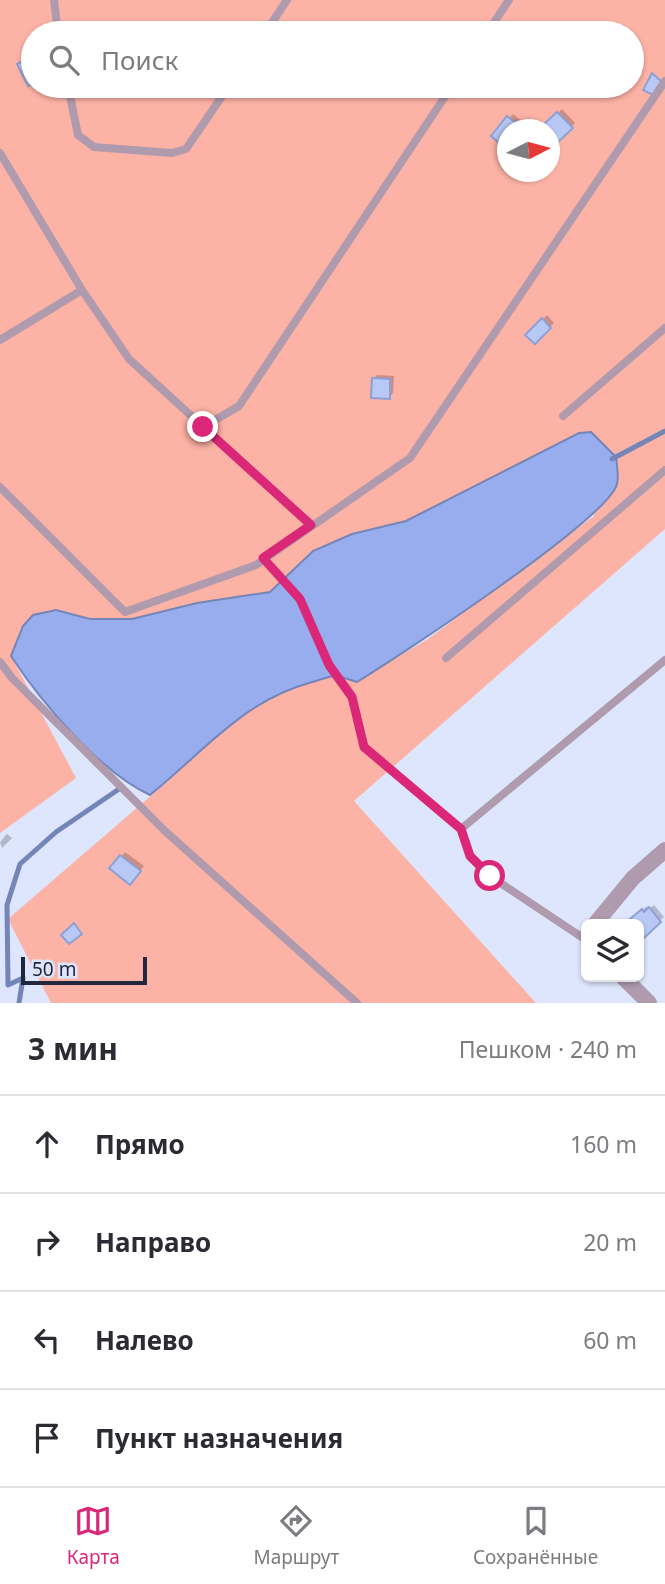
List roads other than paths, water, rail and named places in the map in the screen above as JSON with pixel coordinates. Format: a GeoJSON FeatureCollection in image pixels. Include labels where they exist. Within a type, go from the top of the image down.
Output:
{"type":"FeatureCollection","features":[{"type":"Feature","properties":{"kind":"street"},"geometry":{"type":"LineString","coordinates":[[599,919],[633,878],[665,850]]}},
{"type":"Feature","properties":{"kind":"street"},"geometry":{"type":"LineString","coordinates":[[628,982],[649,1003]]}},
{"type":"Feature","properties":{"kind":"lane"},"geometry":{"type":"LineString","coordinates":[[54,0],[57,21]]}},
{"type":"Feature","properties":{"kind":"lane"},"geometry":{"type":"LineString","coordinates":[[273,21],[288,0]]}},
{"type":"Feature","properties":{"kind":"lane"},"geometry":{"type":"LineString","coordinates":[[494,21],[509,0]]}},
{"type":"Feature","properties":{"kind":"lane"},"geometry":{"type":"LineString","coordinates":[[0,487],[125,612],[256,565],[410,458],[665,81]]}},
{"type":"Feature","properties":{"kind":"lane"},"geometry":{"type":"LineString","coordinates":[[70,98],[78,135],[94,147],[172,153],[186,149],[221,98]]}},
{"type":"Feature","properties":{"kind":"lane"},"geometry":{"type":"LineString","coordinates":[[203,427],[239,406],[444,98]]}},
{"type":"Feature","properties":{"kind":"lane"},"geometry":{"type":"LineString","coordinates":[[0,153],[82,290],[129,359],[311,525]]}},
{"type":"Feature","properties":{"kind":"lane"},"geometry":{"type":"LineString","coordinates":[[0,340],[82,290]]}},
{"type":"Feature","properties":{"kind":"lane"},"geometry":{"type":"LineString","coordinates":[[563,416],[665,328]]}},
{"type":"Feature","properties":{"kind":"lane"},"geometry":{"type":"LineString","coordinates":[[446,658],[665,470]]}},
{"type":"Feature","properties":{"kind":"lane"},"geometry":{"type":"LineString","coordinates":[[461,829],[665,660]]}},
{"type":"Feature","properties":{"kind":"lane"},"geometry":{"type":"LineString","coordinates":[[0,662],[12,678],[165,831],[357,1003]]}},
{"type":"Feature","properties":{"kind":"lane"},"geometry":{"type":"LineString","coordinates":[[364,747],[461,829],[470,856],[490,876],[581,937]]}},
{"type":"Feature","properties":{"kind":"water"},"geometry":{"type":"Polygon","coordinates":[[[591,432],[616,457],[618,481],[605,502],[578,526],[499,587],[357,682],[330,677],[285,691],[263,702],[224,730],[150,795],[111,770],[73,734],[38,694],[11,656],[23,626],[33,615],[56,610],[90,619],[132,619],[197,603],[270,592],[313,551],[352,534],[406,521],[579,433],[591,432]]]}},
{"type":"Feature","properties":{"kind":"waterway"},"geometry":{"type":"LineString","coordinates":[[612,459],[665,431]]}},
{"type":"Feature","properties":{"kind":"waterway"},"geometry":{"type":"LineString","coordinates":[[19,1003],[23,978],[8,985],[7,905],[20,864],[56,832],[122,787]]}}]}
